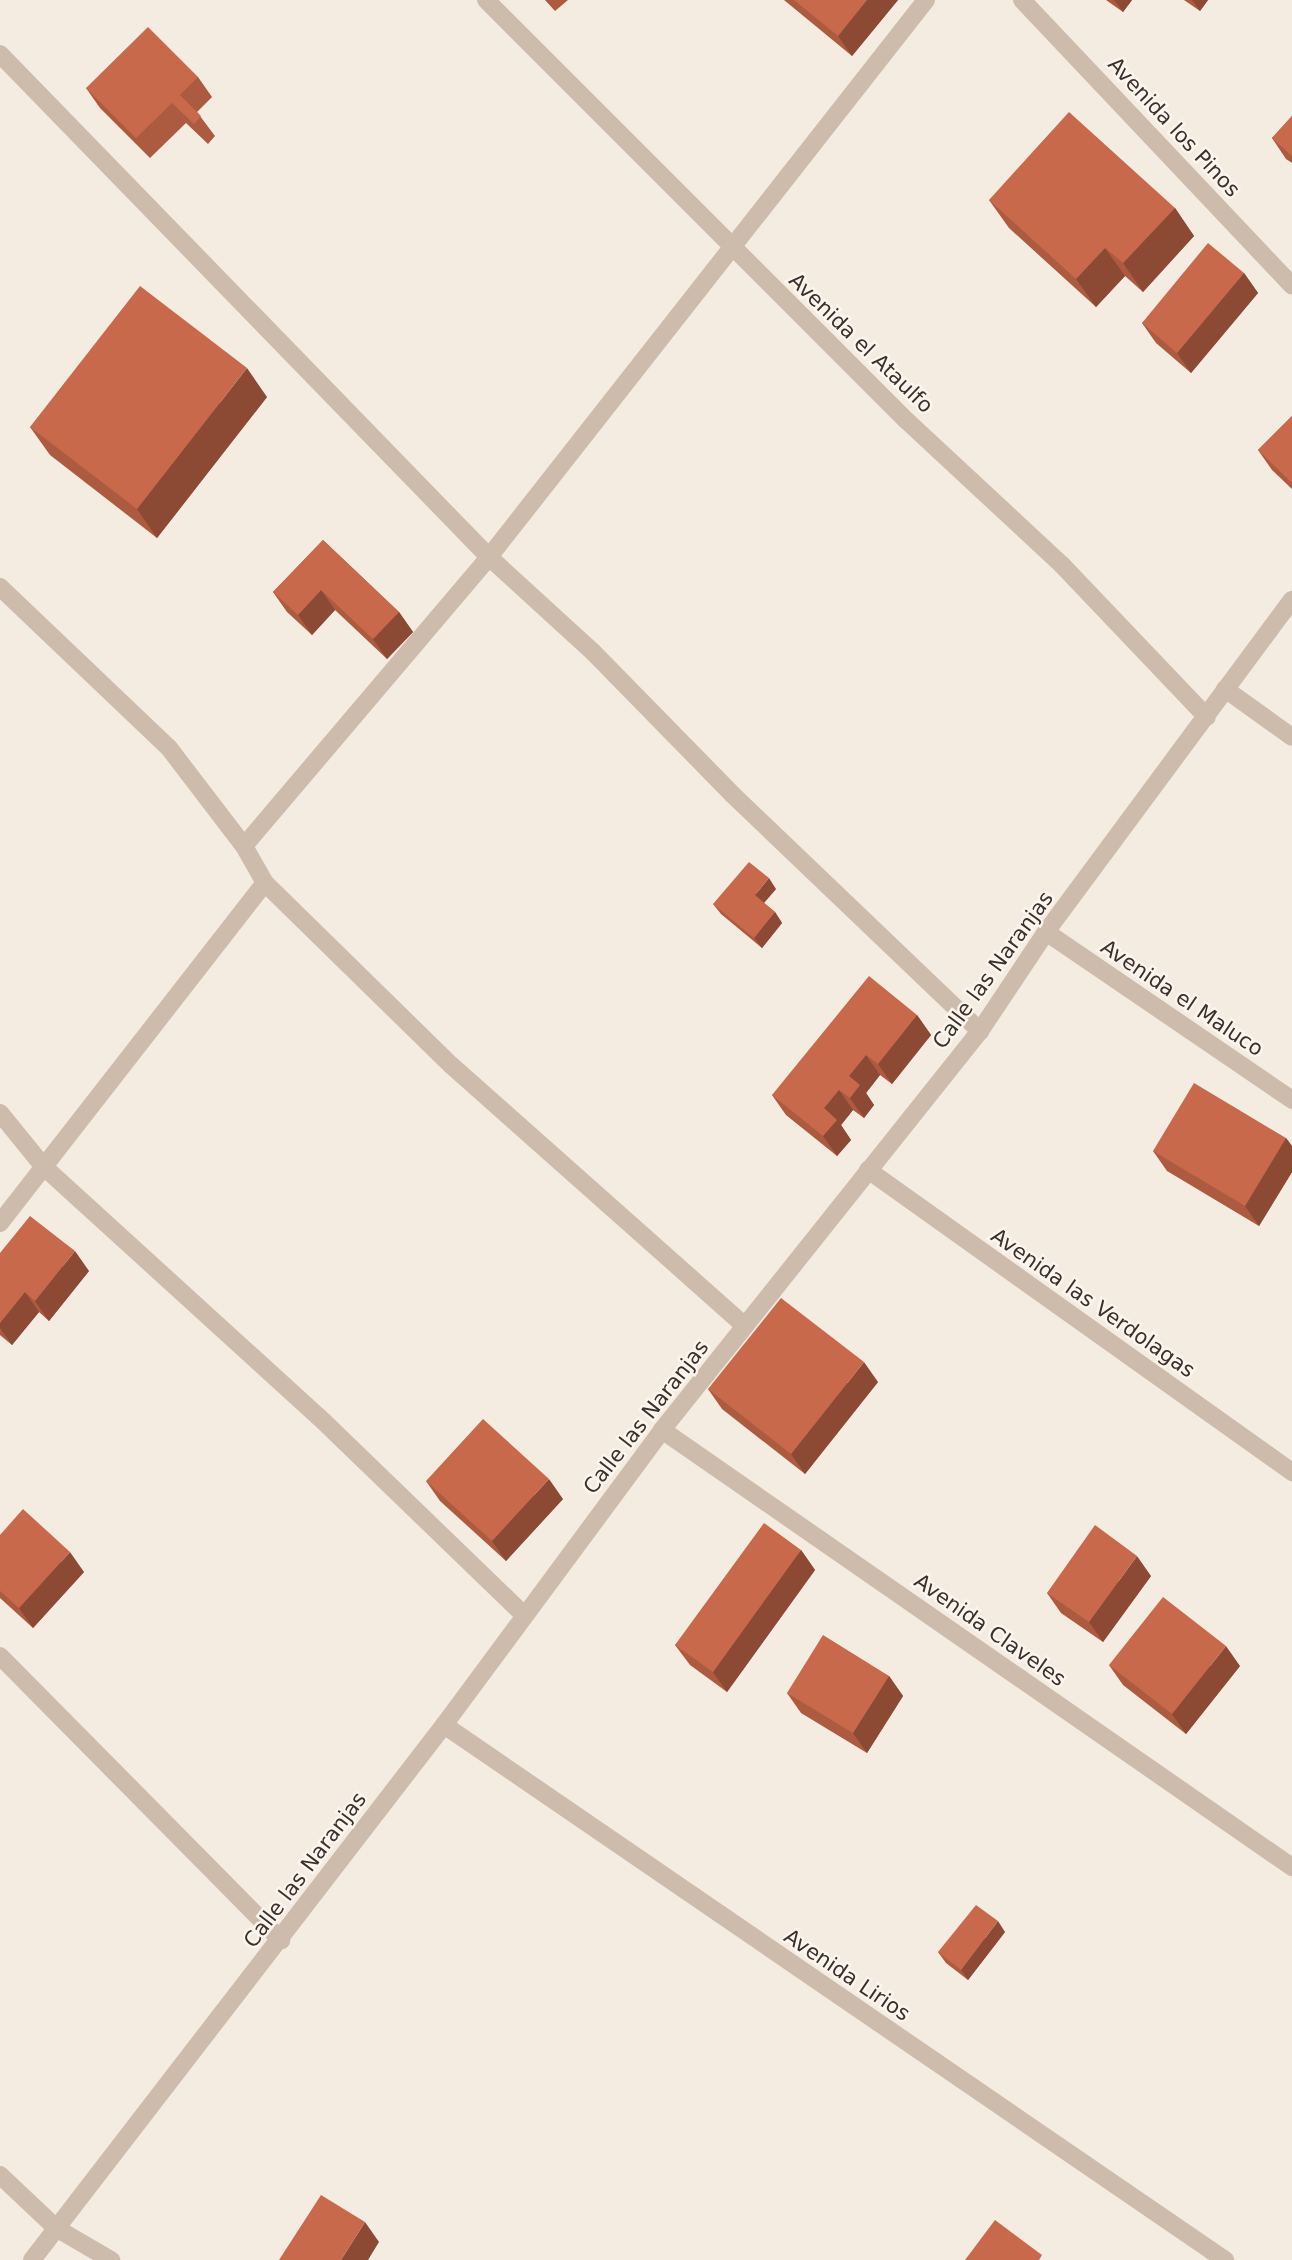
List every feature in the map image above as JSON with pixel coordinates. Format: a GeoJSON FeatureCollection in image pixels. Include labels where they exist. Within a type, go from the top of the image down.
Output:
{"type":"FeatureCollection","features":[{"type":"Feature","properties":{"kind":"street","name":"Avenida el Ataulfo"},"geometry":{"type":"LineString","coordinates":[[486,0],[731,247],[1062,565],[1207,717]]}},
{"type":"Feature","properties":{"kind":"street"},"geometry":{"type":"LineString","coordinates":[[244,846],[489,557],[926,0]]}},
{"type":"Feature","properties":{"kind":"street","name":"Avenida los Pinos"},"geometry":{"type":"LineString","coordinates":[[1022,0],[1292,286]]}},
{"type":"Feature","properties":{"kind":"street"},"geometry":{"type":"LineString","coordinates":[[0,54],[489,557],[593,652],[733,795],[980,1031]]}},
{"type":"Feature","properties":{"kind":"street"},"geometry":{"type":"LineString","coordinates":[[0,587],[169,748],[244,846],[265,883],[452,1065],[745,1326]]}},
{"type":"Feature","properties":{"kind":"street","name":"Calle las Naranjas"},"geometry":{"type":"LineString","coordinates":[[32,2260],[281,1940],[662,1430],[980,1031],[1046,932],[1292,600]]}},
{"type":"Feature","properties":{"kind":"street"},"geometry":{"type":"LineString","coordinates":[[1225,689],[1292,737]]}},
{"type":"Feature","properties":{"kind":"street"},"geometry":{"type":"LineString","coordinates":[[0,1223],[265,883]]}},
{"type":"Feature","properties":{"kind":"street","name":"Avenida el Maluco"},"geometry":{"type":"LineString","coordinates":[[1046,932],[1292,1100]]}},
{"type":"Feature","properties":{"kind":"street"},"geometry":{"type":"LineString","coordinates":[[0,1112],[43,1166],[319,1417],[524,1615]]}},
{"type":"Feature","properties":{"kind":"street","name":"Avenida las Verdolagas"},"geometry":{"type":"LineString","coordinates":[[869,1170],[1292,1472]]}},
{"type":"Feature","properties":{"kind":"street","name":"Avenida Claveles"},"geometry":{"type":"LineString","coordinates":[[662,1430],[1292,1867]]}},
{"type":"Feature","properties":{"kind":"street"},"geometry":{"type":"LineString","coordinates":[[0,1656],[281,1940]]}},
{"type":"Feature","properties":{"kind":"street","name":"Avenida Lirios"},"geometry":{"type":"LineString","coordinates":[[444,1725],[1225,2260]]}},
{"type":"Feature","properties":{"kind":"street"},"geometry":{"type":"LineString","coordinates":[[0,2175],[56,2228],[111,2260]]}},
{"type":"Feature","properties":{"kind":"building"},"geometry":{"type":"Polygon","coordinates":[[[794,0],[867,0],[838,36],[794,0]]]}},
{"type":"Feature","properties":{"kind":"building"},"geometry":{"type":"Polygon","coordinates":[[[148,27],[198,77],[180,95],[201,116],[194,124],[172,103],[136,138],[86,88],[148,27]]]}},
{"type":"Feature","properties":{"kind":"building"},"geometry":{"type":"Polygon","coordinates":[[[1069,112],[1175,208],[1123,263],[1105,248],[1076,279],[989,200],[1069,112]]]}},
{"type":"Feature","properties":{"kind":"building"},"geometry":{"type":"Polygon","coordinates":[[[1292,116],[1292,156],[1272,138],[1292,116]]]}},
{"type":"Feature","properties":{"kind":"building"},"geometry":{"type":"Polygon","coordinates":[[[1208,243],[1244,273],[1177,353],[1142,323],[1208,243]]]}},
{"type":"Feature","properties":{"kind":"building"},"geometry":{"type":"Polygon","coordinates":[[[140,286],[247,368],[137,509],[30,427],[140,286]]]}},
{"type":"Feature","properties":{"kind":"building"},"geometry":{"type":"Polygon","coordinates":[[[1292,416],[1292,483],[1258,450],[1292,416]]]}},
{"type":"Feature","properties":{"kind":"building"},"geometry":{"type":"Polygon","coordinates":[[[323,540],[399,612],[373,639],[321,590],[298,615],[273,592],[323,540]]]}},
{"type":"Feature","properties":{"kind":"building"},"geometry":{"type":"Polygon","coordinates":[[[749,862],[769,878],[755,895],[775,912],[754,938],[713,904],[749,862]]]}},
{"type":"Feature","properties":{"kind":"building"},"geometry":{"type":"Polygon","coordinates":[[[869,976],[917,1015],[878,1064],[866,1055],[849,1076],[860,1085],[850,1098],[839,1090],[824,1108],[837,1120],[823,1136],[772,1095],[869,976]]]}},
{"type":"Feature","properties":{"kind":"building"},"geometry":{"type":"Polygon","coordinates":[[[1194,1083],[1286,1138],[1245,1206],[1153,1151],[1194,1083]]]}},
{"type":"Feature","properties":{"kind":"building"},"geometry":{"type":"Polygon","coordinates":[[[30,1216],[75,1251],[35,1301],[25,1292],[0,1323],[0,1253],[30,1216]]]}},
{"type":"Feature","properties":{"kind":"building"},"geometry":{"type":"Polygon","coordinates":[[[781,1298],[864,1362],[791,1454],[708,1389],[781,1298]]]}},
{"type":"Feature","properties":{"kind":"building"},"geometry":{"type":"Polygon","coordinates":[[[483,1419],[549,1479],[492,1541],[426,1481],[483,1419]]]}},
{"type":"Feature","properties":{"kind":"building"},"geometry":{"type":"Polygon","coordinates":[[[23,1509],[70,1552],[19,1608],[0,1591],[0,1535],[23,1509]]]}},
{"type":"Feature","properties":{"kind":"building"},"geometry":{"type":"Polygon","coordinates":[[[764,1523],[801,1550],[713,1672],[675,1645],[764,1523]]]}},
{"type":"Feature","properties":{"kind":"building"},"geometry":{"type":"Polygon","coordinates":[[[1095,1525],[1137,1556],[1089,1622],[1047,1593],[1095,1525]]]}},
{"type":"Feature","properties":{"kind":"building"},"geometry":{"type":"Polygon","coordinates":[[[1163,1597],[1226,1646],[1172,1714],[1109,1665],[1163,1597]]]}},
{"type":"Feature","properties":{"kind":"building"},"geometry":{"type":"Polygon","coordinates":[[[823,1635],[889,1676],[853,1733],[787,1693],[823,1635]]]}},
{"type":"Feature","properties":{"kind":"building"},"geometry":{"type":"Polygon","coordinates":[[[976,1905],[998,1921],[961,1970],[938,1952],[976,1905]]]}},
{"type":"Feature","properties":{"kind":"building"},"geometry":{"type":"Polygon","coordinates":[[[321,2195],[365,2222],[341,2260],[279,2260],[321,2195]]]}},
{"type":"Feature","properties":{"kind":"building"},"geometry":{"type":"Polygon","coordinates":[[[995,2220],[1042,2255],[1039,2260],[965,2260],[995,2220]]]}}]}
